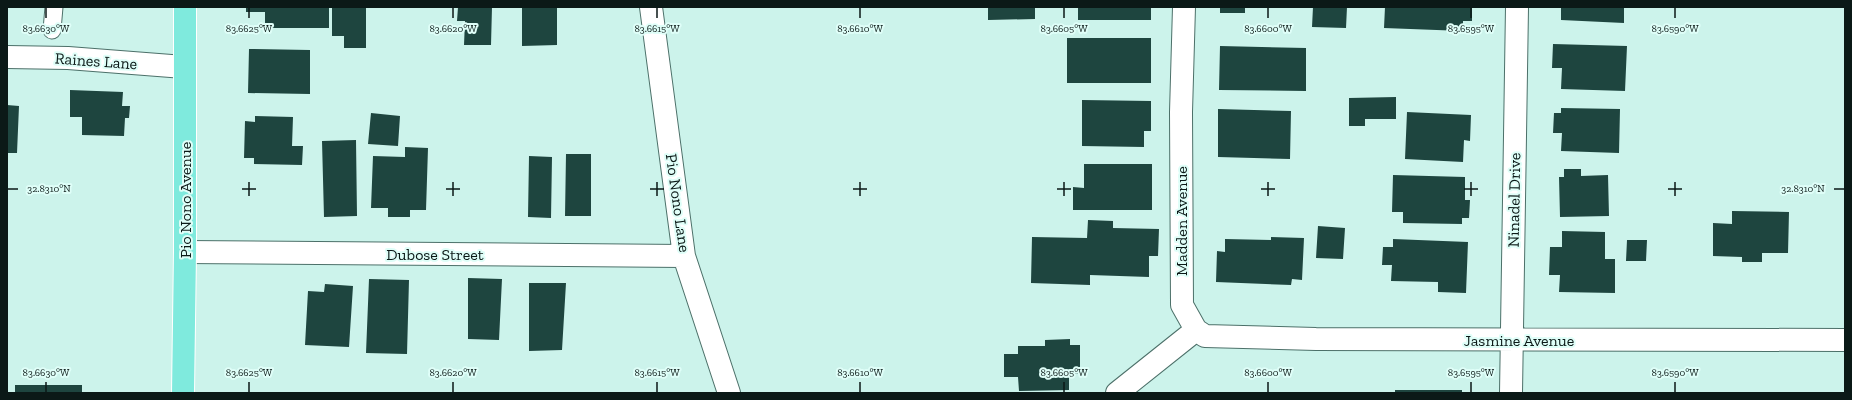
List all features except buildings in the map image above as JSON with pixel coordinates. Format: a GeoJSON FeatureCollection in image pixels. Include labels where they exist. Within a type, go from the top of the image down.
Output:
{"type":"FeatureCollection","features":[{"type":"Feature","properties":{"kind":"main road","name":"Pio Nono Avenue"},"geometry":{"type":"LineString","coordinates":[[183,393],[185,252],[185,7]]}},
{"type":"Feature","properties":{"kind":"street","name":"Pio Nono Lane"},"geometry":{"type":"LineString","coordinates":[[651,7],[684,256],[729,393]]}},
{"type":"Feature","properties":{"kind":"street","name":"Madden Avenue"},"geometry":{"type":"LineString","coordinates":[[1184,7],[1181,112],[1182,305],[1196,330]]}},
{"type":"Feature","properties":{"kind":"street","name":"Ninadel Drive"},"geometry":{"type":"LineString","coordinates":[[1511,393],[1517,7]]}},
{"type":"Feature","properties":{"kind":"street","name":"Raines Lane"},"geometry":{"type":"LineString","coordinates":[[7,57],[68,58],[184,67]]}},
{"type":"Feature","properties":{"kind":"street","name":"Dubose Street"},"geometry":{"type":"LineString","coordinates":[[185,252],[684,256]]}},
{"type":"Feature","properties":{"kind":"street","name":"Jasmine Avenue"},"geometry":{"type":"LineString","coordinates":[[1196,330],[1205,336],[1324,339],[1845,340]]}},
{"type":"Feature","properties":{"kind":"street"},"geometry":{"type":"LineString","coordinates":[[1117,393],[1196,330]]}},
{"type":"Feature","properties":{"kind":"lane"},"geometry":{"type":"LineString","coordinates":[[52,30],[54,7]]}}]}
